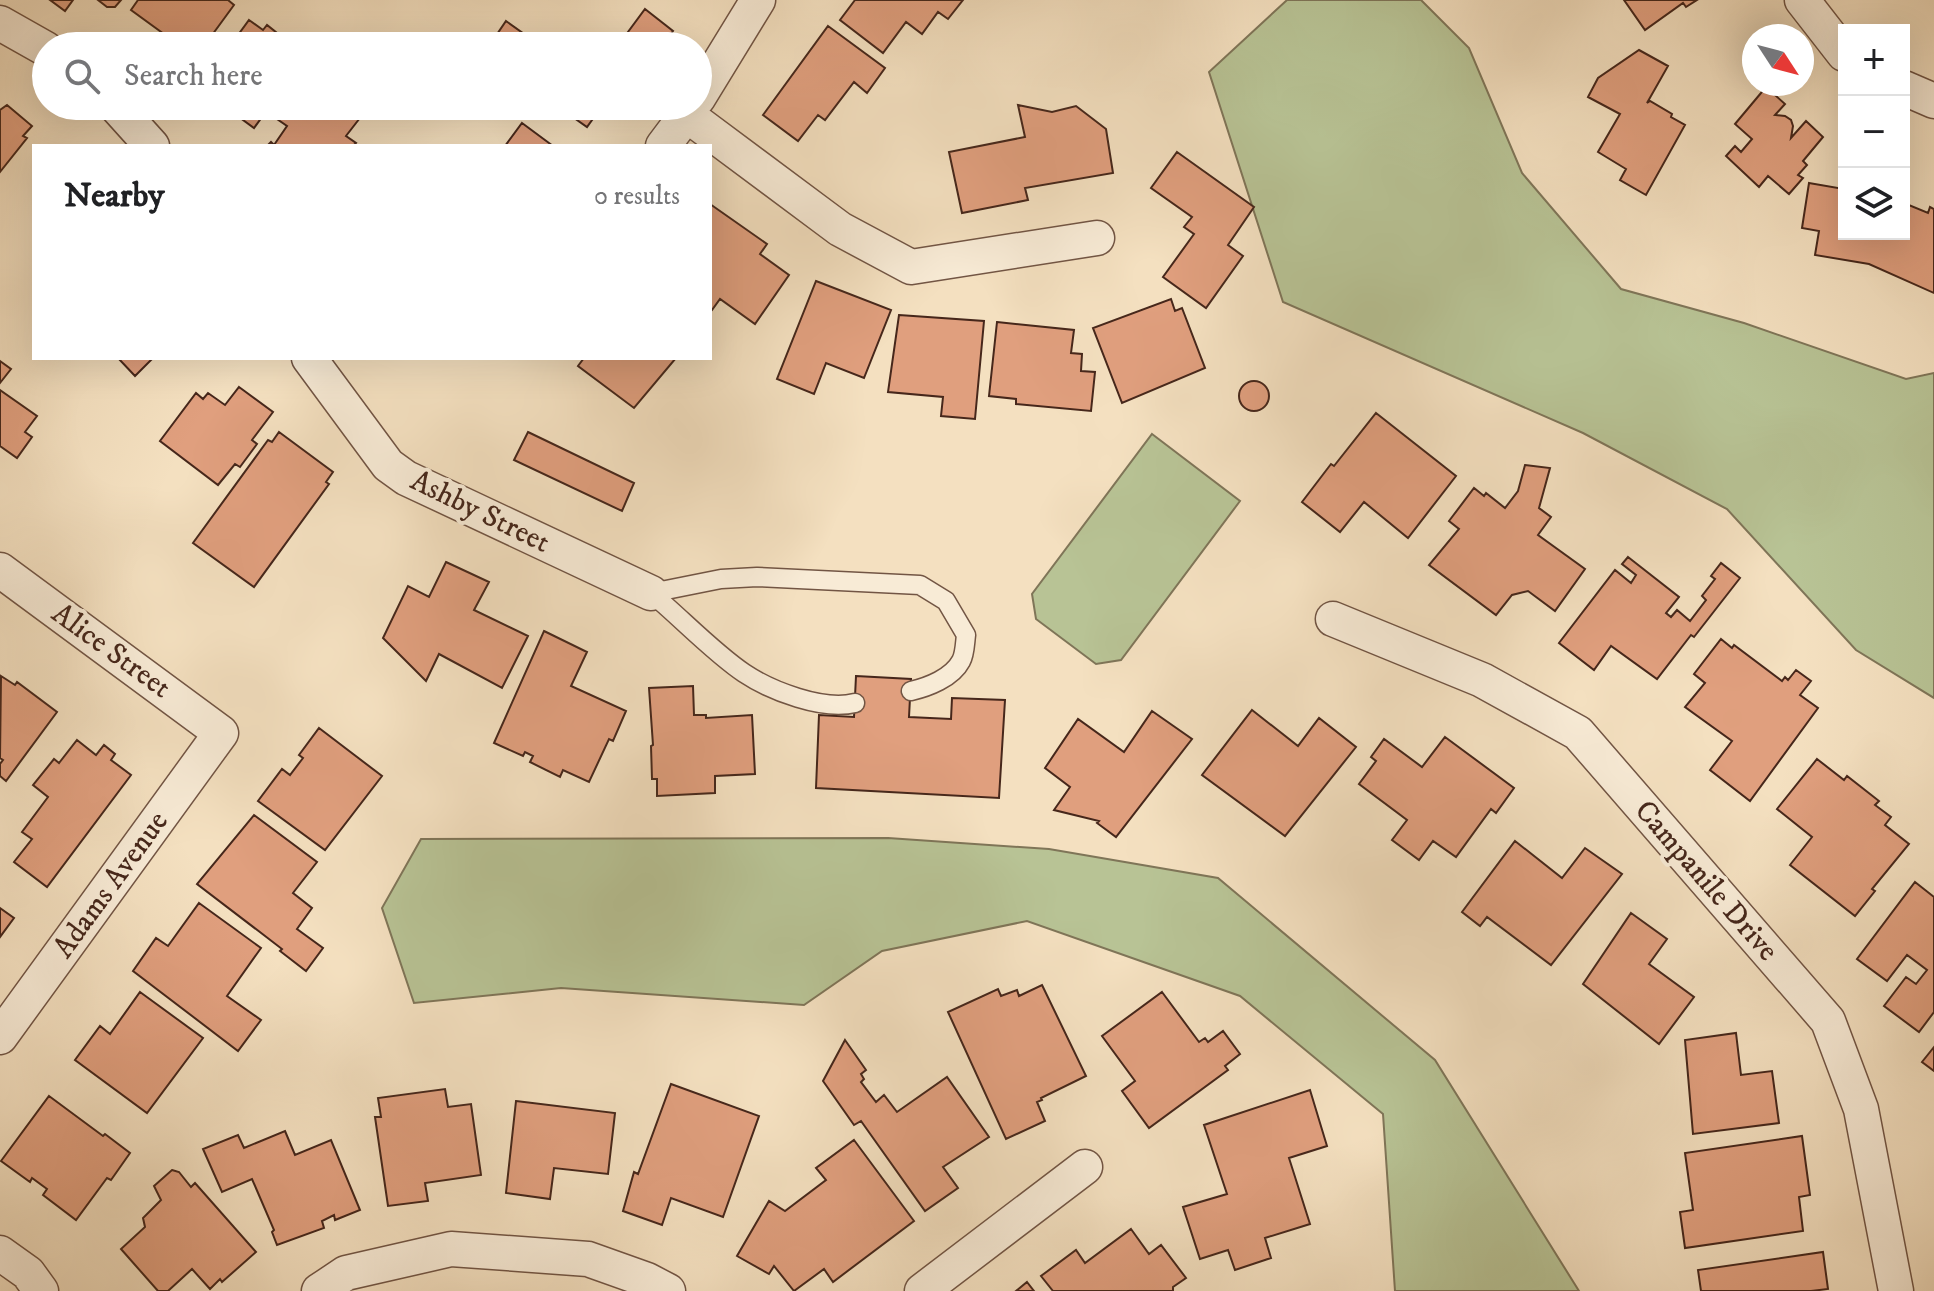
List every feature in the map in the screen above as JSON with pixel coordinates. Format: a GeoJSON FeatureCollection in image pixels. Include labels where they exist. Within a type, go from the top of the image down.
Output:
{"type":"FeatureCollection","features":[{"type":"Feature","properties":{"kind":"street"},"geometry":{"type":"LineString","coordinates":[[712,75],[758,0]]}},
{"type":"Feature","properties":{"kind":"street"},"geometry":{"type":"LineString","coordinates":[[1802,0],[1838,46]]}},
{"type":"Feature","properties":{"kind":"street"},"geometry":{"type":"LineString","coordinates":[[0,23],[32,41]]}},
{"type":"Feature","properties":{"kind":"street"},"geometry":{"type":"LineString","coordinates":[[1910,91],[1934,101]]}},
{"type":"Feature","properties":{"kind":"street"},"geometry":{"type":"LineString","coordinates":[[129,120],[150,144]]}},
{"type":"Feature","properties":{"kind":"street"},"geometry":{"type":"LineString","coordinates":[[664,144],[682,120]]}},
{"type":"Feature","properties":{"kind":"street"},"geometry":{"type":"LineString","coordinates":[[710,120],[840,229],[911,267],[1097,238]]}},
{"type":"Feature","properties":{"kind":"street","name":"Ashby Street"},"geometry":{"type":"LineString","coordinates":[[310,360],[388,465],[406,478],[651,593]]}},
{"type":"Feature","properties":{"kind":"street","name":"Alice Street"},"geometry":{"type":"LineString","coordinates":[[0,570],[221,733]]}},
{"type":"Feature","properties":{"kind":"street","name":"Campanile Drive"},"geometry":{"type":"LineString","coordinates":[[1333,619],[1482,680],[1578,733],[1828,1021],[1861,1109],[1896,1291]]}},
{"type":"Feature","properties":{"kind":"street","name":"Adams Avenue"},"geometry":{"type":"LineString","coordinates":[[0,1037],[221,733]]}},
{"type":"Feature","properties":{"kind":"street"},"geometry":{"type":"LineString","coordinates":[[922,1291],[1085,1167]]}},
{"type":"Feature","properties":{"kind":"street"},"geometry":{"type":"LineString","coordinates":[[319,1291],[346,1273],[451,1249],[588,1259],[647,1280],[668,1291]]}},
{"type":"Feature","properties":{"kind":"street"},"geometry":{"type":"LineString","coordinates":[[0,1253],[28,1273],[41,1291]]}},
{"type":"Feature","properties":{"kind":"lane"},"geometry":{"type":"LineString","coordinates":[[651,593],[721,579],[757,577],[920,585],[946,601],[966,635],[961,662],[943,678],[911,691]]}},
{"type":"Feature","properties":{"kind":"lane"},"geometry":{"type":"LineString","coordinates":[[651,593],[745,674],[804,701],[855,703]]}},
{"type":"Feature","properties":{"kind":"green space"},"geometry":{"type":"Polygon","coordinates":[[[1287,0],[1421,0],[1469,48],[1522,173],[1621,289],[1744,323],[1906,379],[1934,373],[1934,698],[1856,650],[1727,509],[1583,433],[1283,302],[1209,72],[1287,0]]]}},
{"type":"Feature","properties":{"kind":"green space"},"geometry":{"type":"Polygon","coordinates":[[[1152,434],[1240,501],[1121,660],[1096,664],[1036,619],[1032,594],[1152,434]]]}},
{"type":"Feature","properties":{"kind":"green space"},"geometry":{"type":"Polygon","coordinates":[[[888,838],[1049,849],[1218,878],[1435,1060],[1579,1291],[1395,1291],[1383,1114],[1240,996],[1027,921],[882,951],[804,1005],[561,988],[414,1003],[382,908],[421,839],[888,838]]]}},
{"type":"Feature","properties":{"kind":"building"},"geometry":{"type":"Polygon","coordinates":[[[50,0],[73,0],[65,11],[50,0]]]}},
{"type":"Feature","properties":{"kind":"building"},"geometry":{"type":"Polygon","coordinates":[[[98,0],[121,0],[115,7],[107,7],[98,0]]]}},
{"type":"Feature","properties":{"kind":"building"},"geometry":{"type":"Polygon","coordinates":[[[138,0],[228,0],[234,5],[214,32],[161,32],[131,10],[138,0]]]}},
{"type":"Feature","properties":{"kind":"building"},"geometry":{"type":"Polygon","coordinates":[[[855,0],[963,0],[948,19],[938,12],[922,34],[906,22],[883,53],[840,20],[855,0]]]}},
{"type":"Feature","properties":{"kind":"building"},"geometry":{"type":"Polygon","coordinates":[[[1624,0],[1697,0],[1686,7],[1683,3],[1645,30],[1624,0]]]}},
{"type":"Feature","properties":{"kind":"building"},"geometry":{"type":"Polygon","coordinates":[[[645,9],[673,31],[672,32],[628,32],[645,9]]]}},
{"type":"Feature","properties":{"kind":"building"},"geometry":{"type":"Polygon","coordinates":[[[249,20],[263,30],[267,25],[276,32],[240,32],[249,20]]]}},
{"type":"Feature","properties":{"kind":"building"},"geometry":{"type":"Polygon","coordinates":[[[506,21],[521,32],[499,32],[506,21]]]}},
{"type":"Feature","properties":{"kind":"building"},"geometry":{"type":"Polygon","coordinates":[[[828,26],[885,68],[867,93],[854,82],[825,120],[818,115],[798,141],[763,115],[828,26]]]}},
{"type":"Feature","properties":{"kind":"building"},"geometry":{"type":"Polygon","coordinates":[[[1639,50],[1668,66],[1647,103],[1650,101],[1685,125],[1646,195],[1620,180],[1626,169],[1598,152],[1620,114],[1588,97],[1598,78],[1639,50]]]}},
{"type":"Feature","properties":{"kind":"building"},"geometry":{"type":"Polygon","coordinates":[[[1758,96],[1776,96],[1785,104],[1775,115],[1791,120],[1791,138],[1806,121],[1823,137],[1803,161],[1807,165],[1798,175],[1803,178],[1789,194],[1768,176],[1759,187],[1726,156],[1735,146],[1741,152],[1752,139],[1735,124],[1758,96]]]}},
{"type":"Feature","properties":{"kind":"building"},"geometry":{"type":"Polygon","coordinates":[[[7,105],[32,126],[23,136],[27,138],[0,172],[0,110],[7,105]]]}},
{"type":"Feature","properties":{"kind":"building"},"geometry":{"type":"Polygon","coordinates":[[[1018,105],[1052,112],[1076,106],[1106,129],[1113,173],[1025,188],[1028,200],[962,213],[949,152],[1025,137],[1018,105]]]}},
{"type":"Feature","properties":{"kind":"building"},"geometry":{"type":"Polygon","coordinates":[[[243,120],[260,120],[254,128],[243,120]]]}},
{"type":"Feature","properties":{"kind":"building"},"geometry":{"type":"Polygon","coordinates":[[[278,120],[358,120],[346,136],[355,144],[275,144],[287,126],[278,120]]]}},
{"type":"Feature","properties":{"kind":"building"},"geometry":{"type":"Polygon","coordinates":[[[577,120],[592,120],[587,127],[577,120]]]}},
{"type":"Feature","properties":{"kind":"building"},"geometry":{"type":"Polygon","coordinates":[[[522,123],[550,144],[506,144],[522,123]]]}},
{"type":"Feature","properties":{"kind":"building"},"geometry":{"type":"Polygon","coordinates":[[[1177,152],[1254,207],[1228,245],[1243,256],[1206,308],[1163,277],[1194,234],[1184,227],[1192,217],[1151,188],[1177,152]]]}},
{"type":"Feature","properties":{"kind":"building"},"geometry":{"type":"Polygon","coordinates":[[[1809,183],[1838,188],[1838,240],[1910,240],[1910,206],[1928,213],[1930,207],[1934,209],[1934,293],[1869,264],[1815,255],[1819,231],[1802,228],[1809,183]]]}},
{"type":"Feature","properties":{"kind":"building"},"geometry":{"type":"Polygon","coordinates":[[[712,205],[767,244],[760,254],[789,275],[755,324],[720,299],[712,310],[712,205]]]}},
{"type":"Feature","properties":{"kind":"building"},"geometry":{"type":"Polygon","coordinates":[[[816,281],[891,310],[864,378],[826,363],[814,394],[777,379],[816,281]]]}},
{"type":"Feature","properties":{"kind":"building"},"geometry":{"type":"Polygon","coordinates":[[[1171,299],[1175,311],[1182,308],[1205,368],[1122,403],[1093,328],[1171,299]]]}},
{"type":"Feature","properties":{"kind":"building"},"geometry":{"type":"Polygon","coordinates":[[[899,315],[984,321],[975,419],[941,416],[943,397],[888,392],[899,315]]]}},
{"type":"Feature","properties":{"kind":"building"},"geometry":{"type":"Polygon","coordinates":[[[997,322],[1074,330],[1071,353],[1082,354],[1081,371],[1095,372],[1091,411],[1016,404],[1016,399],[989,396],[997,322]]]}},
{"type":"Feature","properties":{"kind":"building"},"geometry":{"type":"Polygon","coordinates":[[[120,360],[151,360],[135,376],[120,360]]]}},
{"type":"Feature","properties":{"kind":"building"},"geometry":{"type":"Polygon","coordinates":[[[582,360],[674,360],[634,408],[578,366],[582,360]]]}},
{"type":"Feature","properties":{"kind":"building"},"geometry":{"type":"Polygon","coordinates":[[[0,361],[11,369],[0,383],[0,361]]]}},
{"type":"Feature","properties":{"kind":"building"},"geometry":{"type":"Polygon","coordinates":[[[1254,381],[1265,385],[1269,396],[1265,407],[1254,411],[1243,407],[1239,396],[1243,385],[1254,381]]]}},
{"type":"Feature","properties":{"kind":"building"},"geometry":{"type":"Polygon","coordinates":[[[239,387],[273,412],[252,440],[257,444],[240,467],[235,464],[218,485],[160,441],[196,393],[203,399],[208,393],[225,405],[239,387]]]}},
{"type":"Feature","properties":{"kind":"building"},"geometry":{"type":"Polygon","coordinates":[[[0,390],[37,416],[25,432],[32,437],[17,458],[0,446],[0,390]]]}},
{"type":"Feature","properties":{"kind":"building"},"geometry":{"type":"Polygon","coordinates":[[[1376,413],[1456,476],[1408,538],[1364,502],[1340,532],[1302,502],[1376,413]]]}},
{"type":"Feature","properties":{"kind":"building"},"geometry":{"type":"Polygon","coordinates":[[[279,432],[333,472],[326,482],[329,484],[254,587],[193,543],[268,440],[272,442],[279,432]]]}},
{"type":"Feature","properties":{"kind":"building"},"geometry":{"type":"Polygon","coordinates":[[[528,432],[634,483],[622,511],[514,460],[528,432]]]}},
{"type":"Feature","properties":{"kind":"building"},"geometry":{"type":"Polygon","coordinates":[[[1525,465],[1550,468],[1539,508],[1551,517],[1538,535],[1585,569],[1555,611],[1528,591],[1512,595],[1496,615],[1429,565],[1459,529],[1449,521],[1474,488],[1505,508],[1518,491],[1525,465]]]}},
{"type":"Feature","properties":{"kind":"building"},"geometry":{"type":"Polygon","coordinates":[[[1628,557],[1679,597],[1666,613],[1671,617],[1677,610],[1690,621],[1706,600],[1702,596],[1715,579],[1711,576],[1721,563],[1740,578],[1657,679],[1611,646],[1594,670],[1559,643],[1615,570],[1631,583],[1636,575],[1622,564],[1628,557]]]}},
{"type":"Feature","properties":{"kind":"building"},"geometry":{"type":"Polygon","coordinates":[[[446,562],[489,582],[474,610],[528,636],[502,688],[439,654],[426,681],[383,638],[408,586],[429,597],[446,562]]]}},
{"type":"Feature","properties":{"kind":"building"},"geometry":{"type":"Polygon","coordinates":[[[544,631],[587,652],[571,686],[626,711],[589,782],[563,770],[560,777],[530,762],[533,756],[525,752],[523,756],[494,743],[544,631]]]}},
{"type":"Feature","properties":{"kind":"building"},"geometry":{"type":"Polygon","coordinates":[[[1721,639],[1732,648],[1734,645],[1782,681],[1785,677],[1788,680],[1796,670],[1811,681],[1800,695],[1818,708],[1750,801],[1710,770],[1732,741],[1685,707],[1705,683],[1694,674],[1721,639]]]}},
{"type":"Feature","properties":{"kind":"building"},"geometry":{"type":"Polygon","coordinates":[[[1,676],[15,685],[17,682],[57,712],[6,781],[0,776],[3,760],[0,758],[1,676]]]}},
{"type":"Feature","properties":{"kind":"building"},"geometry":{"type":"Polygon","coordinates":[[[856,676],[911,679],[909,717],[951,719],[952,698],[1005,700],[999,798],[816,788],[819,715],[854,717],[856,676]]]}},
{"type":"Feature","properties":{"kind":"building"},"geometry":{"type":"Polygon","coordinates":[[[693,686],[694,715],[706,715],[706,718],[752,715],[755,774],[715,776],[715,793],[657,796],[657,779],[652,779],[649,688],[693,686]]]}},
{"type":"Feature","properties":{"kind":"building"},"geometry":{"type":"Polygon","coordinates":[[[1252,710],[1298,746],[1319,718],[1356,747],[1285,836],[1202,775],[1252,710]]]}},
{"type":"Feature","properties":{"kind":"building"},"geometry":{"type":"Polygon","coordinates":[[[1152,711],[1192,739],[1116,837],[1097,823],[1099,821],[1054,810],[1070,787],[1045,768],[1078,719],[1124,752],[1152,711]]]}},
{"type":"Feature","properties":{"kind":"building"},"geometry":{"type":"Polygon","coordinates":[[[319,728],[382,776],[325,850],[258,801],[282,769],[290,775],[303,758],[299,755],[319,728]]]}},
{"type":"Feature","properties":{"kind":"building"},"geometry":{"type":"Polygon","coordinates":[[[1445,737],[1514,788],[1496,813],[1491,809],[1456,857],[1433,841],[1419,860],[1392,840],[1407,820],[1359,784],[1376,761],[1371,757],[1384,739],[1422,767],[1445,737]]]}},
{"type":"Feature","properties":{"kind":"building"},"geometry":{"type":"Polygon","coordinates":[[[77,740],[96,755],[104,745],[115,754],[111,760],[131,775],[47,887],[14,862],[32,839],[22,832],[48,797],[33,785],[54,759],[59,763],[77,740]]]}},
{"type":"Feature","properties":{"kind":"building"},"geometry":{"type":"Polygon","coordinates":[[[1817,759],[1844,780],[1847,776],[1879,801],[1875,805],[1891,817],[1885,825],[1909,844],[1872,889],[1875,891],[1855,916],[1790,865],[1812,837],[1777,809],[1817,759]]]}},
{"type":"Feature","properties":{"kind":"building"},"geometry":{"type":"Polygon","coordinates":[[[254,815],[317,862],[293,893],[312,908],[297,929],[323,948],[306,971],[197,884],[254,815]]]}},
{"type":"Feature","properties":{"kind":"building"},"geometry":{"type":"Polygon","coordinates":[[[1515,841],[1562,878],[1585,848],[1622,874],[1551,965],[1487,917],[1480,926],[1462,912],[1515,841]]]}},
{"type":"Feature","properties":{"kind":"building"},"geometry":{"type":"Polygon","coordinates":[[[1915,882],[1934,897],[1934,1012],[1919,1032],[1884,1006],[1906,977],[1916,984],[1927,970],[1907,955],[1887,981],[1857,959],[1915,882]]]}},
{"type":"Feature","properties":{"kind":"building"},"geometry":{"type":"Polygon","coordinates":[[[199,903],[261,948],[227,996],[261,1020],[238,1051],[133,971],[156,938],[168,946],[199,903]]]}},
{"type":"Feature","properties":{"kind":"building"},"geometry":{"type":"Polygon","coordinates":[[[0,908],[14,918],[0,937],[0,908]]]}},
{"type":"Feature","properties":{"kind":"building"},"geometry":{"type":"Polygon","coordinates":[[[1631,913],[1667,939],[1649,964],[1694,997],[1659,1044],[1583,984],[1631,913]]]}},
{"type":"Feature","properties":{"kind":"building"},"geometry":{"type":"Polygon","coordinates":[[[1042,985],[1086,1076],[1041,1098],[1037,1102],[1045,1121],[1006,1139],[948,1012],[998,989],[1001,996],[1017,990],[1019,996],[1042,985]]]}},
{"type":"Feature","properties":{"kind":"building"},"geometry":{"type":"Polygon","coordinates":[[[140,992],[203,1038],[147,1113],[75,1060],[100,1026],[110,1034],[140,992]]]}},
{"type":"Feature","properties":{"kind":"building"},"geometry":{"type":"Polygon","coordinates":[[[1162,992],[1199,1042],[1205,1038],[1208,1042],[1223,1031],[1240,1054],[1225,1066],[1228,1070],[1149,1128],[1122,1091],[1135,1081],[1102,1036],[1162,992]]]}},
{"type":"Feature","properties":{"kind":"building"},"geometry":{"type":"Polygon","coordinates":[[[1736,1033],[1741,1075],[1772,1071],[1779,1123],[1693,1134],[1685,1040],[1736,1033]]]}},
{"type":"Feature","properties":{"kind":"building"},"geometry":{"type":"Polygon","coordinates":[[[845,1040],[866,1070],[861,1074],[864,1079],[861,1082],[876,1102],[884,1095],[897,1112],[947,1077],[989,1137],[943,1167],[958,1188],[925,1211],[861,1121],[854,1125],[823,1081],[845,1040]]]}},
{"type":"Feature","properties":{"kind":"building"},"geometry":{"type":"Polygon","coordinates":[[[1934,1047],[1934,1071],[1922,1062],[1934,1047]]]}},
{"type":"Feature","properties":{"kind":"building"},"geometry":{"type":"Polygon","coordinates":[[[671,1084],[759,1116],[723,1217],[671,1198],[662,1225],[623,1211],[634,1172],[638,1174],[671,1084]]]}},
{"type":"Feature","properties":{"kind":"building"},"geometry":{"type":"Polygon","coordinates":[[[445,1089],[448,1107],[471,1104],[481,1175],[425,1183],[428,1201],[388,1206],[375,1117],[381,1117],[378,1098],[445,1089]]]}},
{"type":"Feature","properties":{"kind":"building"},"geometry":{"type":"Polygon","coordinates":[[[1310,1090],[1327,1146],[1289,1158],[1310,1224],[1265,1238],[1271,1258],[1235,1270],[1228,1250],[1200,1259],[1183,1207],[1227,1194],[1204,1125],[1310,1090]]]}},
{"type":"Feature","properties":{"kind":"building"},"geometry":{"type":"Polygon","coordinates":[[[49,1096],[130,1153],[76,1220],[43,1195],[47,1189],[32,1178],[30,1182],[1,1161],[49,1096]]]}},
{"type":"Feature","properties":{"kind":"building"},"geometry":{"type":"Polygon","coordinates":[[[516,1101],[615,1113],[608,1174],[554,1168],[550,1199],[506,1193],[516,1101]]]}},
{"type":"Feature","properties":{"kind":"building"},"geometry":{"type":"Polygon","coordinates":[[[285,1131],[295,1155],[331,1140],[360,1210],[335,1220],[334,1215],[322,1221],[324,1228],[277,1245],[274,1230],[252,1179],[222,1192],[203,1149],[238,1135],[244,1148],[285,1131]]]}},
{"type":"Feature","properties":{"kind":"building"},"geometry":{"type":"Polygon","coordinates":[[[1802,1136],[1810,1195],[1799,1197],[1803,1231],[1685,1248],[1680,1212],[1693,1210],[1685,1153],[1802,1136]]]}},
{"type":"Feature","properties":{"kind":"building"},"geometry":{"type":"Polygon","coordinates":[[[854,1140],[914,1221],[833,1282],[824,1269],[794,1291],[774,1266],[769,1274],[737,1256],[769,1201],[785,1211],[826,1180],[816,1168],[854,1140]]]}},
{"type":"Feature","properties":{"kind":"building"},"geometry":{"type":"Polygon","coordinates":[[[172,1170],[179,1172],[191,1187],[195,1183],[256,1252],[210,1289],[192,1269],[168,1291],[158,1291],[121,1249],[145,1227],[143,1218],[161,1200],[154,1186],[172,1170]]]}},
{"type":"Feature","properties":{"kind":"building"},"geometry":{"type":"Polygon","coordinates":[[[1131,1229],[1149,1254],[1161,1245],[1186,1278],[1173,1287],[1173,1291],[1053,1291],[1041,1276],[1076,1250],[1085,1263],[1131,1229]]]}},
{"type":"Feature","properties":{"kind":"building"},"geometry":{"type":"Polygon","coordinates":[[[1823,1252],[1828,1289],[1701,1291],[1698,1270],[1823,1252]]]}},
{"type":"Feature","properties":{"kind":"building"},"geometry":{"type":"Polygon","coordinates":[[[1027,1282],[1034,1291],[1016,1291],[1027,1282]]]}}]}
